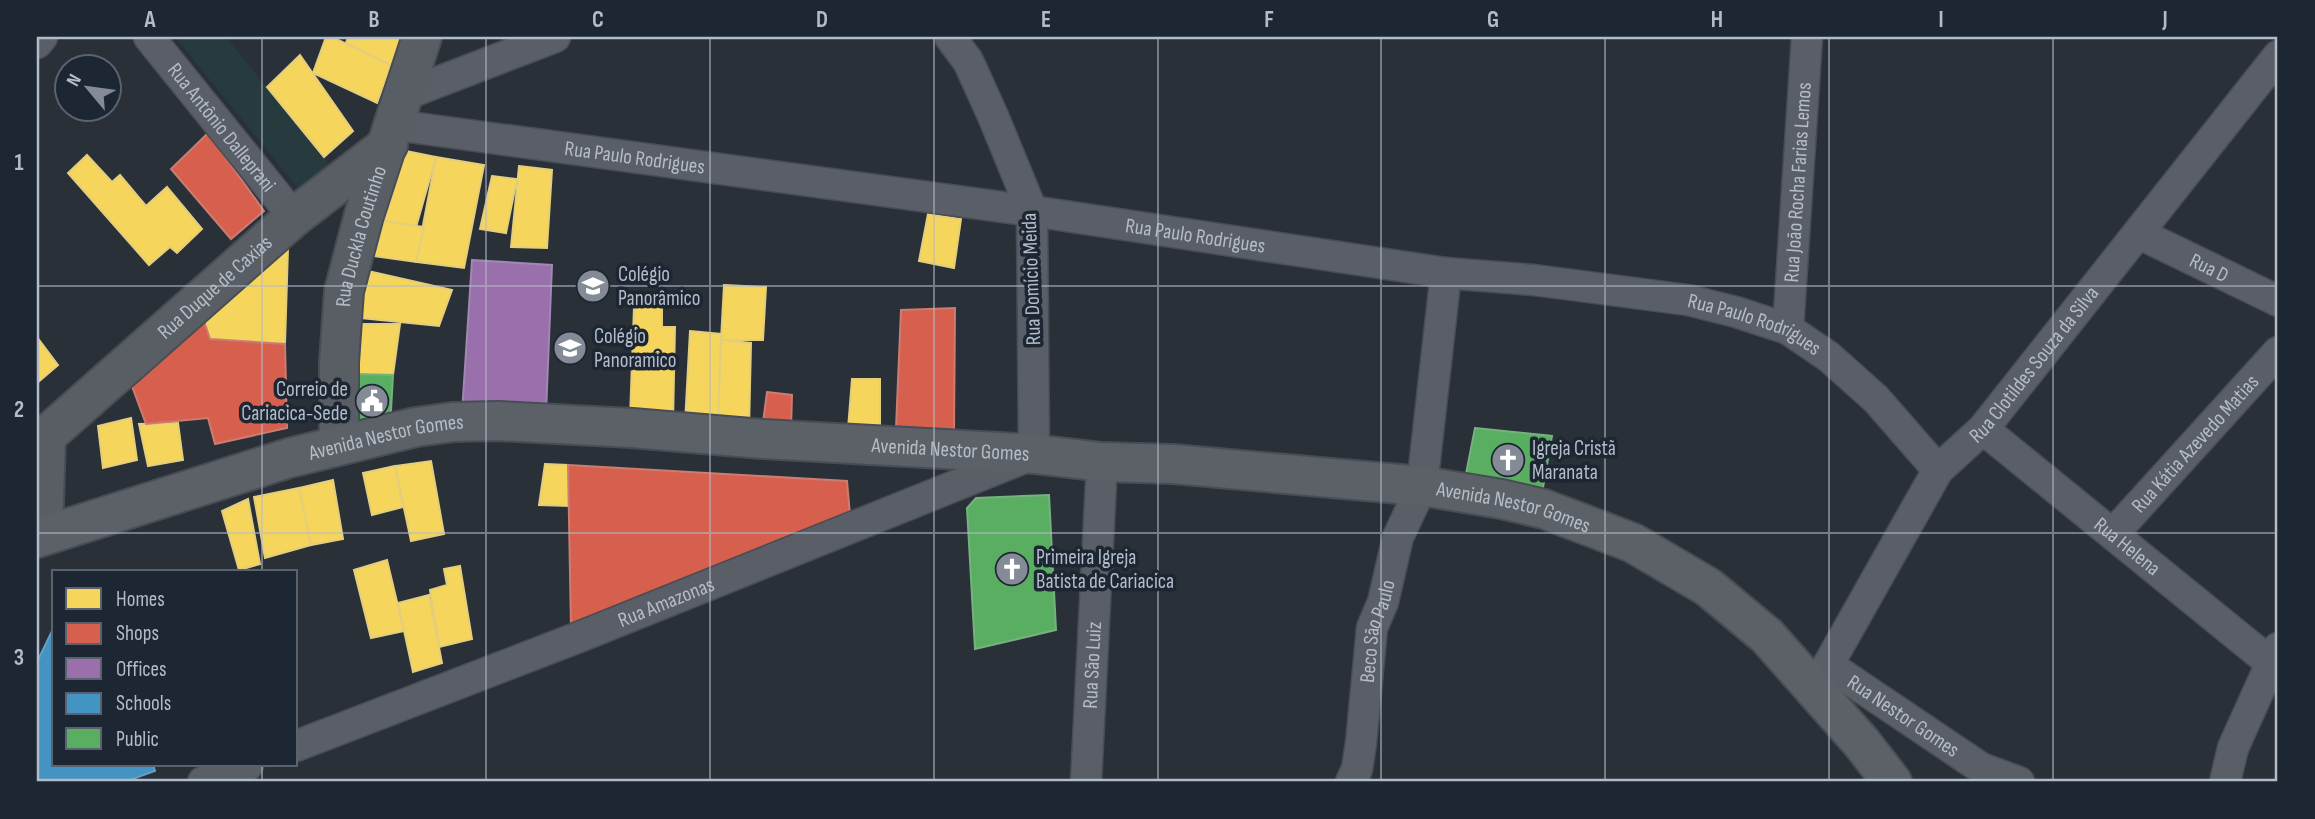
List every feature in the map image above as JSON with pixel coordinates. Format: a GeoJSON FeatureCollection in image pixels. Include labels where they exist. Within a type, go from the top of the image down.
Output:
{"type":"FeatureCollection","features":[{"type":"Feature","properties":{"kind":"main road","name":"Avenida Nestor Gomes"},"geometry":{"type":"LineString","coordinates":[[39,540],[339,444],[416,427],[453,422],[498,421],[1034,454],[1102,462],[1173,464],[1422,486],[1544,509],[1633,543],[1707,587],[1823,678],[1892,782]]}},
{"type":"Feature","properties":{"kind":"street"},"geometry":{"type":"LineString","coordinates":[[37,43],[43,37]]}},
{"type":"Feature","properties":{"kind":"street","name":"Rua Antônio Dalleprani"},"geometry":{"type":"LineString","coordinates":[[149,37],[303,210]]}},
{"type":"Feature","properties":{"kind":"street","name":"Rua Duckla Coutinho"},"geometry":{"type":"LineString","coordinates":[[339,444],[339,362],[344,291],[364,215],[422,37]]}},
{"type":"Feature","properties":{"kind":"street"},"geometry":{"type":"LineString","coordinates":[[396,122],[555,37]]}},
{"type":"Feature","properties":{"kind":"street","name":"Rua Domício Meida"},"geometry":{"type":"LineString","coordinates":[[950,37],[968,61],[1032,211],[1034,454]]}},
{"type":"Feature","properties":{"kind":"street","name":"Rua João Rocha Farias Lemos"},"geometry":{"type":"LineString","coordinates":[[1788,329],[1807,37]]}},
{"type":"Feature","properties":{"kind":"street","name":"Rua Clotildes Souza da Silva"},"geometry":{"type":"LineString","coordinates":[[1823,678],[1938,470],[1983,429],[2278,56]]}},
{"type":"Feature","properties":{"kind":"street","name":"Rua Duque de Caxias"},"geometry":{"type":"LineString","coordinates":[[41,431],[303,210],[396,122]]}},
{"type":"Feature","properties":{"kind":"street","name":"Rua Paulo Rodrigues"},"geometry":{"type":"LineString","coordinates":[[396,122],[1032,211],[1446,273],[1534,280],[1688,300],[1788,329],[1829,357],[1876,399],[1938,470]]}},
{"type":"Feature","properties":{"kind":"street"},"geometry":{"type":"LineString","coordinates":[[303,210],[326,200],[344,218],[355,250]]}},
{"type":"Feature","properties":{"kind":"street","name":"Rua D"},"geometry":{"type":"LineString","coordinates":[[2140,233],[2278,301]]}},
{"type":"Feature","properties":{"kind":"street","name":"Beco São Paulo"},"geometry":{"type":"LineString","coordinates":[[1351,782],[1357,769],[1373,628],[1383,602],[1398,537],[1422,486],[1446,273]]}},
{"type":"Feature","properties":{"kind":"street","name":"Rua Kátia Azevedo Matias"},"geometry":{"type":"LineString","coordinates":[[2113,534],[2278,352]]}},
{"type":"Feature","properties":{"kind":"street","name":"Rua Helena"},"geometry":{"type":"LineString","coordinates":[[1983,429],[2113,534],[2274,655]]}},
{"type":"Feature","properties":{"kind":"street"},"geometry":{"type":"LineString","coordinates":[[39,540],[41,431]]}},
{"type":"Feature","properties":{"kind":"street","name":"Rua Amazonas"},"geometry":{"type":"LineString","coordinates":[[298,745],[579,637],[1034,454]]}},
{"type":"Feature","properties":{"kind":"street","name":"Rua São Luiz"},"geometry":{"type":"LineString","coordinates":[[1086,782],[1102,462]]}},
{"type":"Feature","properties":{"kind":"street"},"geometry":{"type":"LineString","coordinates":[[2225,782],[2233,748],[2274,655]]}},
{"type":"Feature","properties":{"kind":"street","name":"Rua Nestor Gomes"},"geometry":{"type":"LineString","coordinates":[[1823,678],[1981,768],[2019,782]]}},
{"type":"Feature","properties":{"kind":"street"},"geometry":{"type":"LineString","coordinates":[[203,782],[245,766]]}},
{"type":"Feature","properties":{"kind":"green space"},"geometry":{"type":"Polygon","coordinates":[[[175,37],[226,37],[330,165],[298,188],[175,37]]]}},
{"type":"Feature","properties":{"kind":"building: Homes"},"geometry":{"type":"Polygon","coordinates":[[[326,37],[332,37],[391,65],[377,103],[313,73],[326,37]]]}},
{"type":"Feature","properties":{"kind":"building: Homes"},"geometry":{"type":"Polygon","coordinates":[[[348,37],[401,37],[391,65],[346,43],[348,37]]]}},
{"type":"Feature","properties":{"kind":"building: Homes"},"geometry":{"type":"Polygon","coordinates":[[[300,55],[353,131],[324,157],[267,87],[300,55]]]}},
{"type":"Feature","properties":{"kind":"building: Homes"},"geometry":{"type":"Polygon","coordinates":[[[406,151],[436,157],[416,227],[384,221],[406,151]]]}},
{"type":"Feature","properties":{"kind":"building: Homes"},"geometry":{"type":"Polygon","coordinates":[[[87,155],[112,182],[120,175],[146,206],[167,187],[202,229],[177,253],[170,247],[149,265],[68,173],[87,155]]]}},
{"type":"Feature","properties":{"kind":"building: Homes"},"geometry":{"type":"Polygon","coordinates":[[[436,157],[484,165],[464,268],[416,262],[436,157]]]}},
{"type":"Feature","properties":{"kind":"building: Homes"},"geometry":{"type":"Polygon","coordinates":[[[519,166],[552,170],[547,248],[511,247],[519,166]]]}},
{"type":"Feature","properties":{"kind":"building: Homes"},"geometry":{"type":"Polygon","coordinates":[[[492,176],[517,179],[506,233],[480,229],[492,176]]]}},
{"type":"Feature","properties":{"kind":"building: Homes"},"geometry":{"type":"Polygon","coordinates":[[[928,214],[961,219],[954,268],[919,261],[928,214]]]}},
{"type":"Feature","properties":{"kind":"building: Homes"},"geometry":{"type":"Polygon","coordinates":[[[384,221],[424,227],[416,262],[373,256],[384,221]]]}},
{"type":"Feature","properties":{"kind":"building: Homes"},"geometry":{"type":"Polygon","coordinates":[[[288,248],[285,344],[210,339],[198,303],[288,248]]]}},
{"type":"Feature","properties":{"kind":"building: Homes"},"geometry":{"type":"Polygon","coordinates":[[[368,271],[452,290],[439,326],[361,318],[359,299],[368,271]]]}},
{"type":"Feature","properties":{"kind":"building: Homes"},"geometry":{"type":"Polygon","coordinates":[[[724,285],[766,287],[763,340],[721,340],[724,285]]]}},
{"type":"Feature","properties":{"kind":"building: Homes"},"geometry":{"type":"Polygon","coordinates":[[[662,306],[662,327],[675,327],[673,422],[630,418],[634,307],[662,306]]]}},
{"type":"Feature","properties":{"kind":"building: Homes"},"geometry":{"type":"Polygon","coordinates":[[[357,324],[400,324],[393,375],[353,374],[357,324]]]}},
{"type":"Feature","properties":{"kind":"building: Homes"},"geometry":{"type":"Polygon","coordinates":[[[690,331],[721,334],[718,426],[685,423],[690,331]]]}},
{"type":"Feature","properties":{"kind":"building: Homes"},"geometry":{"type":"Polygon","coordinates":[[[37,337],[58,365],[37,383],[37,337]]]}},
{"type":"Feature","properties":{"kind":"building: Homes"},"geometry":{"type":"Polygon","coordinates":[[[721,340],[751,343],[749,429],[718,426],[721,340]]]}},
{"type":"Feature","properties":{"kind":"building: Homes"},"geometry":{"type":"Polygon","coordinates":[[[852,379],[880,379],[880,426],[848,429],[852,379]]]}},
{"type":"Feature","properties":{"kind":"building: Homes"},"geometry":{"type":"Polygon","coordinates":[[[131,418],[137,460],[103,468],[98,426],[131,418]]]}},
{"type":"Feature","properties":{"kind":"building: Homes"},"geometry":{"type":"Polygon","coordinates":[[[178,423],[183,460],[148,466],[139,424],[178,423]]]}},
{"type":"Feature","properties":{"kind":"building: Homes"},"geometry":{"type":"Polygon","coordinates":[[[431,461],[444,534],[411,541],[395,466],[431,461]]]}},
{"type":"Feature","properties":{"kind":"building: Homes"},"geometry":{"type":"Polygon","coordinates":[[[545,464],[568,465],[569,506],[539,505],[545,464]]]}},
{"type":"Feature","properties":{"kind":"building: Homes"},"geometry":{"type":"Polygon","coordinates":[[[395,466],[403,507],[372,515],[363,473],[395,466]]]}},
{"type":"Feature","properties":{"kind":"building: Homes"},"geometry":{"type":"Polygon","coordinates":[[[333,480],[343,539],[311,545],[299,488],[333,480]]]}},
{"type":"Feature","properties":{"kind":"building: Homes"},"geometry":{"type":"Polygon","coordinates":[[[299,488],[311,545],[265,558],[254,497],[299,488]]]}},
{"type":"Feature","properties":{"kind":"building: Homes"},"geometry":{"type":"Polygon","coordinates":[[[248,499],[260,564],[239,570],[222,511],[248,499]]]}},
{"type":"Feature","properties":{"kind":"building: Homes"},"geometry":{"type":"Polygon","coordinates":[[[387,560],[404,631],[371,638],[354,570],[387,560]]]}},
{"type":"Feature","properties":{"kind":"building: Homes"},"geometry":{"type":"Polygon","coordinates":[[[460,566],[472,639],[439,647],[430,590],[447,585],[444,569],[460,566]]]}},
{"type":"Feature","properties":{"kind":"building: Homes"},"geometry":{"type":"Polygon","coordinates":[[[429,595],[442,663],[413,672],[398,603],[429,595]]]}},
{"type":"Feature","properties":{"kind":"building: Shops"},"geometry":{"type":"Polygon","coordinates":[[[208,133],[264,211],[231,239],[171,169],[208,133]]]}},
{"type":"Feature","properties":{"kind":"building: Shops"},"geometry":{"type":"Polygon","coordinates":[[[198,303],[210,339],[285,344],[287,428],[215,444],[208,418],[146,424],[126,370],[198,303]]]}},
{"type":"Feature","properties":{"kind":"building: Shops"},"geometry":{"type":"Polygon","coordinates":[[[955,308],[954,431],[896,428],[901,310],[955,308]]]}},
{"type":"Feature","properties":{"kind":"building: Shops"},"geometry":{"type":"Polygon","coordinates":[[[767,392],[792,395],[791,430],[762,430],[767,392]]]}},
{"type":"Feature","properties":{"kind":"building: Shops"},"geometry":{"type":"Polygon","coordinates":[[[568,465],[847,481],[850,515],[571,628],[568,465]]]}},
{"type":"Feature","properties":{"kind":"building: Offices"},"geometry":{"type":"Polygon","coordinates":[[[472,260],[552,265],[546,413],[462,413],[472,260]]]}},
{"type":"Feature","properties":{"kind":"building: Schools"},"geometry":{"type":"Polygon","coordinates":[[[52,631],[52,766],[153,766],[155,771],[124,782],[37,782],[37,662],[52,631]]]}},
{"type":"Feature","properties":{"kind":"building: Public","name":"Correio de Cariacica-Sede"},"geometry":{"type":"Polygon","coordinates":[[[353,374],[393,375],[390,428],[351,430],[353,374]]]}},
{"type":"Feature","properties":{"kind":"building: Public","name":"Igreja Cristã Maranata"},"geometry":{"type":"Polygon","coordinates":[[[1475,428],[1552,436],[1541,499],[1464,484],[1475,428]]]}},
{"type":"Feature","properties":{"kind":"building: Public","name":"Primeira Igreja Batista de Cariacica"},"geometry":{"type":"Polygon","coordinates":[[[1049,495],[1056,630],[975,649],[967,508],[976,498],[1049,495]]]}},
{"type":"Feature","properties":{"kind":"place","name":"Colégio Panorâmico"},"geometry":{"type":"Point","coordinates":[593,286]}},
{"type":"Feature","properties":{"kind":"place","name":"Colégio Panoramico"},"geometry":{"type":"Point","coordinates":[570,348]}},
{"type":"Feature","properties":{"kind":"place","name":"Correio de Cariacica-Sede"},"geometry":{"type":"Point","coordinates":[372,401]}},
{"type":"Feature","properties":{"kind":"place","name":"Igreja Cristã Maranata"},"geometry":{"type":"Point","coordinates":[1508,460]}},
{"type":"Feature","properties":{"kind":"place","name":"Primeira Igreja Batista de Cariacica"},"geometry":{"type":"Point","coordinates":[1012,569]}}]}
